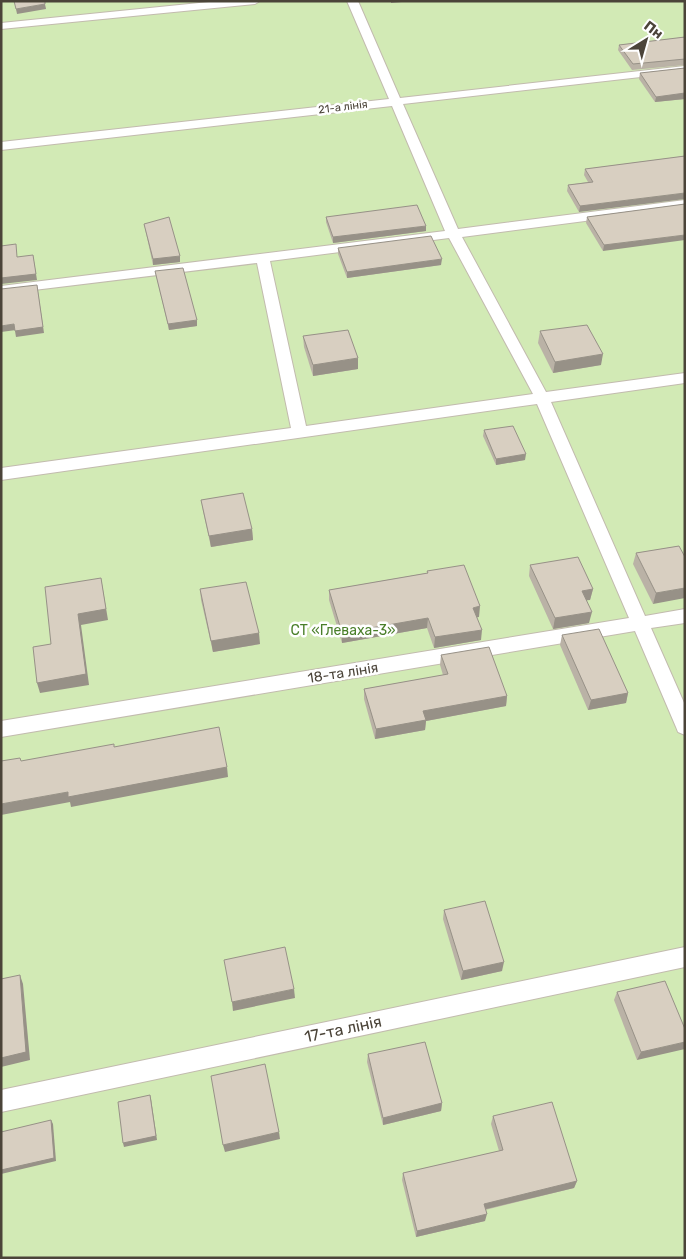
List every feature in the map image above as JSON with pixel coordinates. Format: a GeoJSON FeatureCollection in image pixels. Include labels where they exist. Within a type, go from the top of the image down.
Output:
{"type":"FeatureCollection","features":[{"type":"Feature","properties":{"kind":"lane"},"geometry":{"type":"LineString","coordinates":[[1,26],[255,1]]}},
{"type":"Feature","properties":{"kind":"lane"},"geometry":{"type":"LineString","coordinates":[[352,1],[453,233],[542,398],[685,727]]}},
{"type":"Feature","properties":{"kind":"lane","name":"21-а лінія"},"geometry":{"type":"LineString","coordinates":[[1,146],[685,69]]}},
{"type":"Feature","properties":{"kind":"lane"},"geometry":{"type":"LineString","coordinates":[[1,290],[685,204]]}},
{"type":"Feature","properties":{"kind":"lane"},"geometry":{"type":"LineString","coordinates":[[263,258],[300,432]]}},
{"type":"Feature","properties":{"kind":"lane"},"geometry":{"type":"LineString","coordinates":[[1,474],[685,378]]}},
{"type":"Feature","properties":{"kind":"lane","name":"18-та лінія"},"geometry":{"type":"LineString","coordinates":[[1,729],[685,616]]}},
{"type":"Feature","properties":{"kind":"lane","name":"17-та лінія"},"geometry":{"type":"LineString","coordinates":[[1,1101],[685,957]]}},
{"type":"Feature","properties":{"kind":"green space","name":"СТ «Глеваха-3»"},"geometry":{"type":"Polygon","coordinates":[[[1,1],[685,1],[685,1258],[1,1258],[1,1]]]}},
{"type":"Feature","properties":{"kind":"building"},"geometry":{"type":"Polygon","coordinates":[[[14,1],[45,1],[45,4],[16,9],[14,1]]]}},
{"type":"Feature","properties":{"kind":"building"},"geometry":{"type":"Polygon","coordinates":[[[685,37],[685,59],[633,64],[619,45],[685,37]]]}},
{"type":"Feature","properties":{"kind":"building"},"geometry":{"type":"Polygon","coordinates":[[[685,68],[685,93],[656,97],[640,73],[685,68]]]}},
{"type":"Feature","properties":{"kind":"building"},"geometry":{"type":"Polygon","coordinates":[[[685,156],[685,193],[580,206],[568,185],[593,182],[585,169],[685,156]]]}},
{"type":"Feature","properties":{"kind":"building"},"geometry":{"type":"Polygon","coordinates":[[[685,204],[685,235],[604,245],[587,217],[685,204]]]}},
{"type":"Feature","properties":{"kind":"building"},"geometry":{"type":"Polygon","coordinates":[[[417,205],[426,226],[333,237],[326,217],[417,205]]]}},
{"type":"Feature","properties":{"kind":"building"},"geometry":{"type":"Polygon","coordinates":[[[169,217],[180,256],[153,259],[144,224],[169,217]]]}},
{"type":"Feature","properties":{"kind":"building"},"geometry":{"type":"Polygon","coordinates":[[[431,236],[442,259],[347,272],[338,248],[431,236]]]}},
{"type":"Feature","properties":{"kind":"building"},"geometry":{"type":"Polygon","coordinates":[[[16,244],[17,257],[33,255],[36,274],[1,278],[1,246],[16,244]]]}},
{"type":"Feature","properties":{"kind":"building"},"geometry":{"type":"Polygon","coordinates":[[[183,268],[197,320],[168,324],[155,271],[183,268]]]}},
{"type":"Feature","properties":{"kind":"building"},"geometry":{"type":"Polygon","coordinates":[[[37,285],[43,327],[15,331],[14,324],[1,326],[1,289],[37,285]]]}},
{"type":"Feature","properties":{"kind":"building"},"geometry":{"type":"Polygon","coordinates":[[[587,325],[603,354],[555,362],[540,331],[587,325]]]}},
{"type":"Feature","properties":{"kind":"building"},"geometry":{"type":"Polygon","coordinates":[[[348,330],[358,358],[313,365],[303,336],[348,330]]]}},
{"type":"Feature","properties":{"kind":"building"},"geometry":{"type":"Polygon","coordinates":[[[513,426],[526,454],[496,459],[484,430],[513,426]]]}},
{"type":"Feature","properties":{"kind":"building"},"geometry":{"type":"Polygon","coordinates":[[[243,493],[252,529],[209,536],[201,500],[243,493]]]}},
{"type":"Feature","properties":{"kind":"building"},"geometry":{"type":"Polygon","coordinates":[[[679,546],[685,557],[685,588],[656,593],[636,553],[679,546]]]}},
{"type":"Feature","properties":{"kind":"building"},"geometry":{"type":"Polygon","coordinates":[[[578,557],[593,589],[582,591],[592,612],[555,618],[530,565],[578,557]]]}},
{"type":"Feature","properties":{"kind":"building"},"geometry":{"type":"Polygon","coordinates":[[[464,565],[480,606],[473,608],[482,630],[435,637],[428,618],[342,633],[329,590],[464,565]]]}},
{"type":"Feature","properties":{"kind":"building"},"geometry":{"type":"Polygon","coordinates":[[[101,578],[106,609],[78,614],[86,674],[37,683],[33,647],[51,644],[45,587],[101,578]]]}},
{"type":"Feature","properties":{"kind":"building"},"geometry":{"type":"Polygon","coordinates":[[[246,582],[259,633],[211,641],[200,589],[246,582]]]}},
{"type":"Feature","properties":{"kind":"building"},"geometry":{"type":"Polygon","coordinates":[[[599,629],[628,693],[591,700],[562,635],[599,629]]]}},
{"type":"Feature","properties":{"kind":"building"},"geometry":{"type":"Polygon","coordinates":[[[489,647],[507,696],[423,711],[426,720],[376,729],[364,689],[448,674],[441,655],[489,647]]]}},
{"type":"Feature","properties":{"kind":"building"},"geometry":{"type":"Polygon","coordinates":[[[219,727],[227,767],[68,797],[68,792],[1,804],[1,761],[20,758],[21,761],[114,744],[114,747],[219,727]]]}},
{"type":"Feature","properties":{"kind":"building"},"geometry":{"type":"Polygon","coordinates":[[[485,901],[504,962],[463,971],[444,910],[485,901]]]}},
{"type":"Feature","properties":{"kind":"building"},"geometry":{"type":"Polygon","coordinates":[[[285,947],[294,989],[232,1002],[224,960],[285,947]]]}},
{"type":"Feature","properties":{"kind":"building"},"geometry":{"type":"Polygon","coordinates":[[[20,975],[26,1052],[1,1058],[1,979],[20,975]]]}},
{"type":"Feature","properties":{"kind":"building"},"geometry":{"type":"Polygon","coordinates":[[[665,981],[685,1029],[685,1042],[641,1052],[617,992],[665,981]]]}},
{"type":"Feature","properties":{"kind":"building"},"geometry":{"type":"Polygon","coordinates":[[[425,1042],[442,1103],[383,1118],[368,1054],[425,1042]]]}},
{"type":"Feature","properties":{"kind":"building"},"geometry":{"type":"Polygon","coordinates":[[[265,1064],[279,1132],[223,1145],[211,1076],[265,1064]]]}},
{"type":"Feature","properties":{"kind":"building"},"geometry":{"type":"Polygon","coordinates":[[[150,1095],[156,1136],[123,1143],[118,1102],[150,1095]]]}},
{"type":"Feature","properties":{"kind":"building"},"geometry":{"type":"Polygon","coordinates":[[[552,1102],[577,1181],[484,1204],[487,1214],[417,1231],[403,1173],[503,1150],[493,1116],[552,1102]]]}},
{"type":"Feature","properties":{"kind":"building"},"geometry":{"type":"Polygon","coordinates":[[[51,1120],[54,1158],[1,1170],[1,1132],[51,1120]]]}}]}
